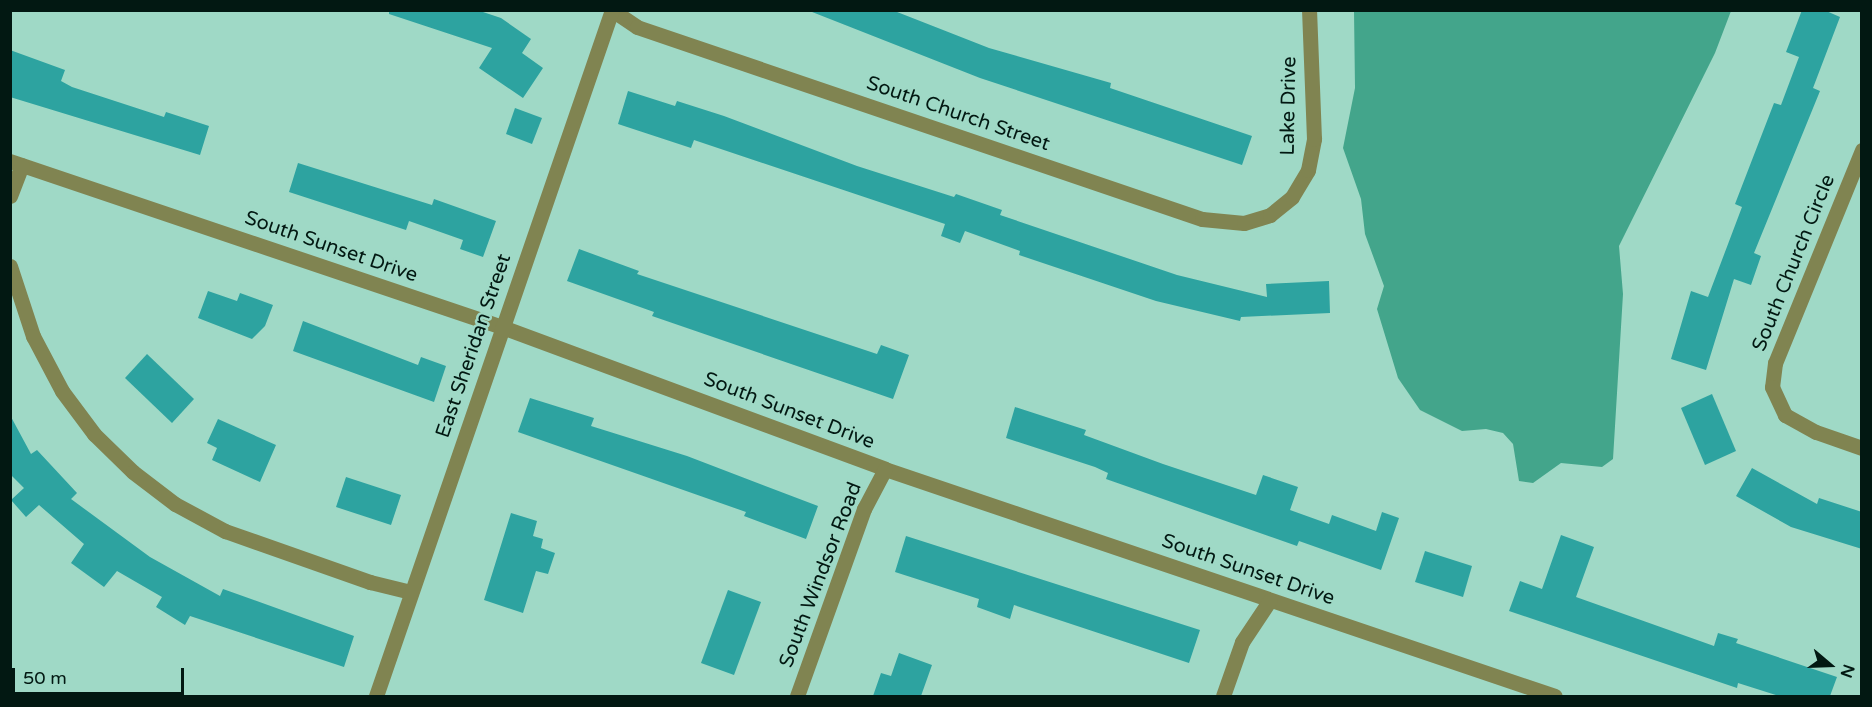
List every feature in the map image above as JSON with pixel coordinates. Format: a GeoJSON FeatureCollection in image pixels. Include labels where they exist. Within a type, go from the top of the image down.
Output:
{"type":"FeatureCollection","features":[{"type":"Feature","properties":{"kind":"street","name":"South Church Street"},"geometry":{"type":"LineString","coordinates":[[612,10],[637,27],[1202,219],[1244,223],[1270,215],[1292,198]]}},
{"type":"Feature","properties":{"kind":"street","name":"East Sheridan Street"},"geometry":{"type":"LineString","coordinates":[[376,696],[612,10]]}},
{"type":"Feature","properties":{"kind":"street","name":"Lake Drive"},"geometry":{"type":"LineString","coordinates":[[1292,198],[1308,170],[1314,139],[1309,10]]}},
{"type":"Feature","properties":{"kind":"street","name":"South Church Circle"},"geometry":{"type":"LineString","coordinates":[[1862,150],[1775,363],[1772,387],[1785,415],[1816,432],[1862,448]]}},
{"type":"Feature","properties":{"kind":"street","name":"South Sunset Drive"},"geometry":{"type":"LineString","coordinates":[[16,163],[502,327],[885,469],[1555,696]]}},
{"type":"Feature","properties":{"kind":"street"},"geometry":{"type":"LineString","coordinates":[[10,195],[16,163]]}},
{"type":"Feature","properties":{"kind":"street"},"geometry":{"type":"LineString","coordinates":[[10,266],[33,336],[62,391],[94,434],[133,472],[175,504],[225,531],[370,582],[411,592]]}},
{"type":"Feature","properties":{"kind":"street","name":"South Windsor Road"},"geometry":{"type":"LineString","coordinates":[[797,696],[864,508],[885,469]]}},
{"type":"Feature","properties":{"kind":"street"},"geometry":{"type":"LineString","coordinates":[[1223,696],[1242,642],[1270,600]]}},
{"type":"Feature","properties":{"kind":"shaded area"},"geometry":{"type":"Polygon","coordinates":[[[1354,11],[1731,11],[1715,53],[1619,246],[1623,294],[1613,459],[1602,467],[1561,463],[1533,483],[1519,481],[1513,444],[1503,433],[1486,429],[1462,431],[1420,410],[1398,378],[1377,309],[1384,286],[1365,234],[1361,199],[1343,148],[1355,88],[1354,11]]]}},
{"type":"Feature","properties":{"kind":"building"},"geometry":{"type":"Polygon","coordinates":[[[389,10],[477,10],[501,18],[531,39],[522,53],[543,68],[523,98],[479,68],[492,48],[389,14],[389,10]]]}},
{"type":"Feature","properties":{"kind":"building"},"geometry":{"type":"Polygon","coordinates":[[[807,10],[892,10],[989,48],[1111,83],[1110,88],[1252,136],[1242,165],[980,78],[807,10]]]}},
{"type":"Feature","properties":{"kind":"building"},"geometry":{"type":"Polygon","coordinates":[[[1802,10],[1824,10],[1840,17],[1813,88],[1820,91],[1754,253],[1761,256],[1751,285],[1734,279],[1706,370],[1671,359],[1691,291],[1708,297],[1742,207],[1735,204],[1774,103],[1781,105],[1799,57],[1786,52],[1802,10]]]}},
{"type":"Feature","properties":{"kind":"building"},"geometry":{"type":"Polygon","coordinates":[[[10,50],[65,70],[61,81],[72,87],[164,117],[166,112],[209,126],[200,155],[10,97],[10,50]]]}},
{"type":"Feature","properties":{"kind":"building"},"geometry":{"type":"Polygon","coordinates":[[[628,91],[675,106],[677,101],[724,116],[857,166],[954,197],[956,194],[1002,210],[1000,215],[1177,275],[1267,297],[1266,284],[1329,281],[1330,313],[1241,317],[1240,321],[1156,301],[1019,255],[1020,251],[965,231],[960,243],[941,236],[945,224],[694,140],[691,148],[618,124],[628,91]]]}},
{"type":"Feature","properties":{"kind":"building"},"geometry":{"type":"Polygon","coordinates":[[[515,108],[542,118],[532,144],[506,134],[515,108]]]}},
{"type":"Feature","properties":{"kind":"building"},"geometry":{"type":"Polygon","coordinates":[[[298,163],[432,205],[434,199],[496,221],[483,257],[460,249],[463,240],[409,221],[406,230],[289,192],[298,163]]]}},
{"type":"Feature","properties":{"kind":"building"},"geometry":{"type":"Polygon","coordinates":[[[579,249],[639,271],[637,274],[877,354],[881,345],[909,355],[893,399],[652,316],[654,312],[567,281],[579,249]]]}},
{"type":"Feature","properties":{"kind":"building"},"geometry":{"type":"Polygon","coordinates":[[[208,291],[237,301],[240,293],[273,305],[265,326],[252,339],[198,318],[208,291]]]}},
{"type":"Feature","properties":{"kind":"building"},"geometry":{"type":"Polygon","coordinates":[[[303,321],[418,365],[421,357],[446,366],[434,402],[293,351],[303,321]]]}},
{"type":"Feature","properties":{"kind":"building"},"geometry":{"type":"Polygon","coordinates":[[[147,354],[194,399],[172,423],[125,378],[147,354]]]}},
{"type":"Feature","properties":{"kind":"building"},"geometry":{"type":"Polygon","coordinates":[[[1712,394],[1736,451],[1705,465],[1681,408],[1712,394]]]}},
{"type":"Feature","properties":{"kind":"building"},"geometry":{"type":"Polygon","coordinates":[[[530,398],[594,418],[591,426],[687,456],[818,506],[806,539],[744,516],[746,512],[518,432],[530,398]]]}},
{"type":"Feature","properties":{"kind":"building"},"geometry":{"type":"Polygon","coordinates":[[[1015,407],[1086,430],[1084,435],[1163,464],[1256,495],[1263,475],[1298,487],[1290,510],[1329,524],[1332,515],[1376,531],[1382,512],[1399,518],[1381,570],[1299,541],[1297,546],[1106,479],[1108,473],[1095,467],[1006,438],[1015,407]]]}},
{"type":"Feature","properties":{"kind":"building"},"geometry":{"type":"Polygon","coordinates":[[[10,415],[31,454],[37,450],[77,493],[71,499],[150,557],[220,596],[223,589],[354,636],[344,667],[190,616],[185,625],[156,607],[162,597],[117,571],[104,587],[71,563],[84,544],[39,505],[26,517],[11,500],[24,488],[10,474],[10,415]]]}},
{"type":"Feature","properties":{"kind":"building"},"geometry":{"type":"Polygon","coordinates":[[[218,419],[276,445],[260,482],[212,460],[217,448],[207,443],[218,419]]]}},
{"type":"Feature","properties":{"kind":"building"},"geometry":{"type":"Polygon","coordinates":[[[1752,468],[1817,504],[1819,498],[1862,512],[1862,549],[1791,527],[1736,496],[1752,468]]]}},
{"type":"Feature","properties":{"kind":"building"},"geometry":{"type":"Polygon","coordinates":[[[346,477],[401,495],[391,525],[336,507],[346,477]]]}},
{"type":"Feature","properties":{"kind":"building"},"geometry":{"type":"Polygon","coordinates":[[[511,513],[537,521],[533,536],[543,539],[541,548],[555,553],[548,574],[536,571],[523,613],[484,600],[511,513]]]}},
{"type":"Feature","properties":{"kind":"building"},"geometry":{"type":"Polygon","coordinates":[[[1561,535],[1594,547],[1576,597],[1714,646],[1718,633],[1738,639],[1736,643],[1837,677],[1830,696],[1779,696],[1738,683],[1737,688],[1509,611],[1520,581],[1542,589],[1561,535]]]}},
{"type":"Feature","properties":{"kind":"building"},"geometry":{"type":"Polygon","coordinates":[[[906,536],[1200,630],[1189,663],[1014,605],[1010,619],[977,607],[979,599],[895,572],[906,536]]]}},
{"type":"Feature","properties":{"kind":"building"},"geometry":{"type":"Polygon","coordinates":[[[1425,551],[1472,566],[1463,597],[1415,582],[1425,551]]]}},
{"type":"Feature","properties":{"kind":"building"},"geometry":{"type":"Polygon","coordinates":[[[728,590],[761,602],[734,675],[701,663],[728,590]]]}},
{"type":"Feature","properties":{"kind":"building"},"geometry":{"type":"Polygon","coordinates":[[[899,653],[932,665],[921,696],[873,696],[881,673],[891,676],[899,653]]]}}]}
